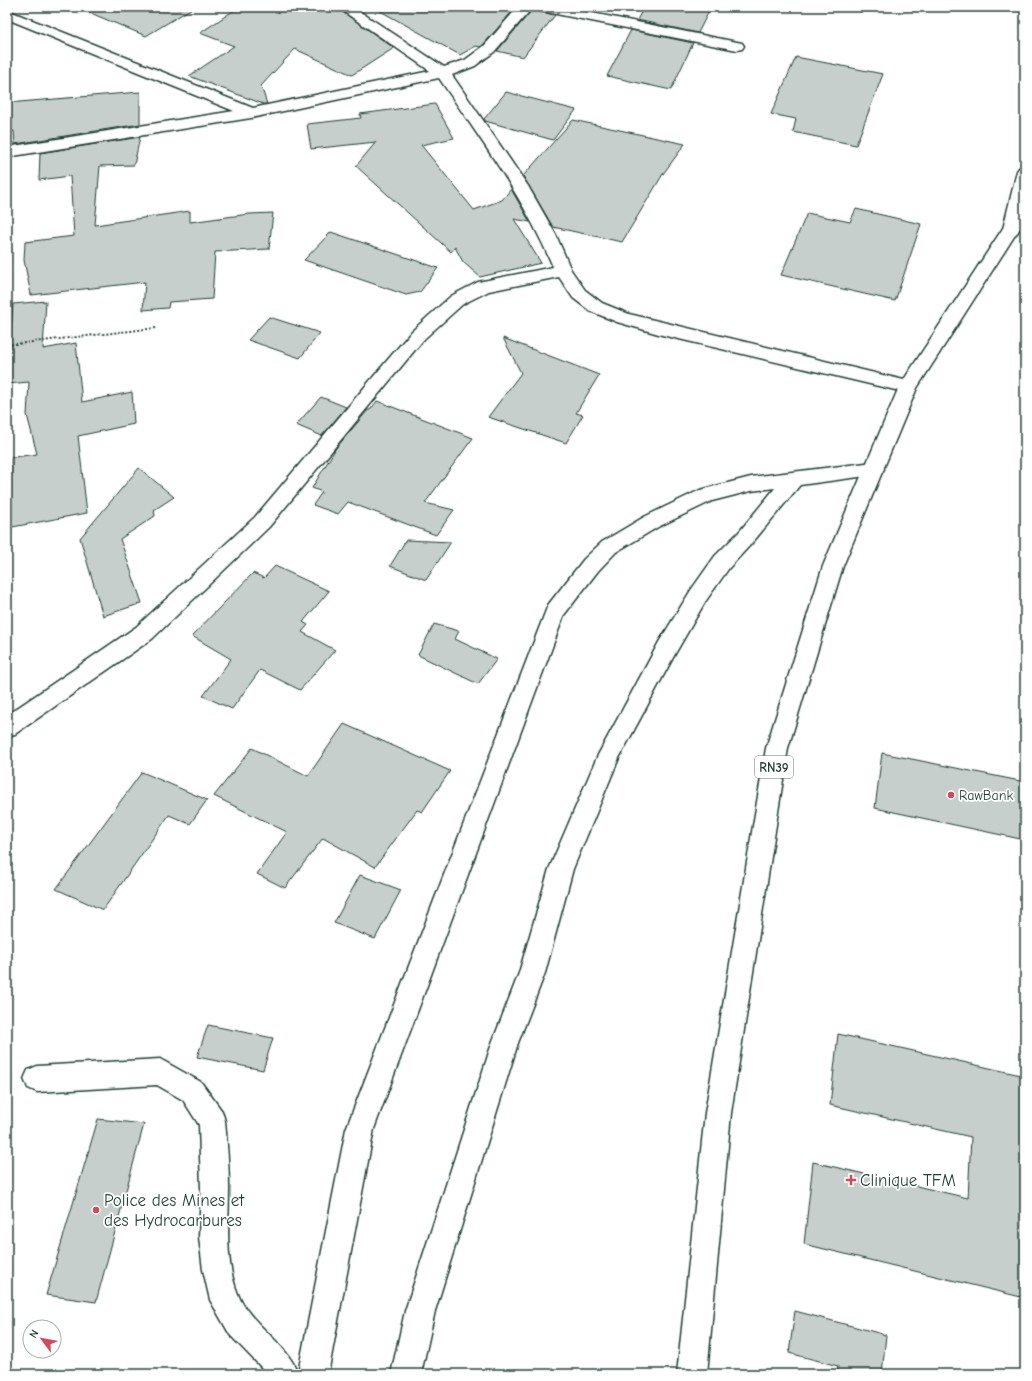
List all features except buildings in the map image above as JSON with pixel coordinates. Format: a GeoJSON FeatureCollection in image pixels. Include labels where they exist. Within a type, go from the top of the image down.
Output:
{"type":"FeatureCollection","features":[{"type":"Feature","properties":{"kind":"main road"},"geometry":{"type":"LineString","coordinates":[[344,7],[443,73],[520,186],[548,235],[563,270],[579,294],[596,307],[623,318],[662,329],[908,387]]}},
{"type":"Feature","properties":{"kind":"main road"},"geometry":{"type":"LineString","coordinates":[[7,152],[251,112],[443,73],[470,63],[489,49],[526,7]]}},
{"type":"Feature","properties":{"kind":"main road"},"geometry":{"type":"LineString","coordinates":[[541,7],[737,46]]}},
{"type":"Feature","properties":{"kind":"main road"},"geometry":{"type":"LineString","coordinates":[[7,14],[251,112]]}},
{"type":"Feature","properties":{"kind":"main road"},"geometry":{"type":"LineString","coordinates":[[1018,221],[1025,171]]}},
{"type":"Feature","properties":{"kind":"main road","name":"RN39"},"geometry":{"type":"LineString","coordinates":[[692,1374],[718,1112],[777,748],[833,566],[908,387],[1018,221]]}},
{"type":"Feature","properties":{"kind":"main road"},"geometry":{"type":"LineString","coordinates":[[7,727],[144,633],[262,522],[418,335],[457,300],[484,286],[563,270]]}},
{"type":"Feature","properties":{"kind":"main road"},"geometry":{"type":"LineString","coordinates":[[313,1374],[360,1129],[555,612],[591,565],[609,547],[651,522],[707,495],[751,484],[874,469]]}},
{"type":"Feature","properties":{"kind":"main road"},"geometry":{"type":"LineString","coordinates":[[406,1374],[420,1311],[505,1043],[532,973],[562,869],[610,755],[667,648],[698,596],[722,562],[746,537],[795,478]]}},
{"type":"Feature","properties":{"kind":"main road"},"geometry":{"type":"LineString","coordinates":[[37,1078],[160,1072],[192,1091],[212,1121],[215,1188],[213,1236],[217,1270],[225,1300],[240,1325],[272,1356],[284,1374]]}},
{"type":"Feature","properties":{"kind":"path"},"geometry":{"type":"LineString","coordinates":[[7,345],[156,328]]}},
{"type":"Feature","properties":{"kind":"place","name":"RawBank"},"geometry":{"type":"Point","coordinates":[951,795]}},
{"type":"Feature","properties":{"kind":"place","name":"Clinique TFM"},"geometry":{"type":"Point","coordinates":[851,1180]}},
{"type":"Feature","properties":{"kind":"place","name":"Police des Mines et des Hydrocarbures"},"geometry":{"type":"Point","coordinates":[96,1210]}}]}
